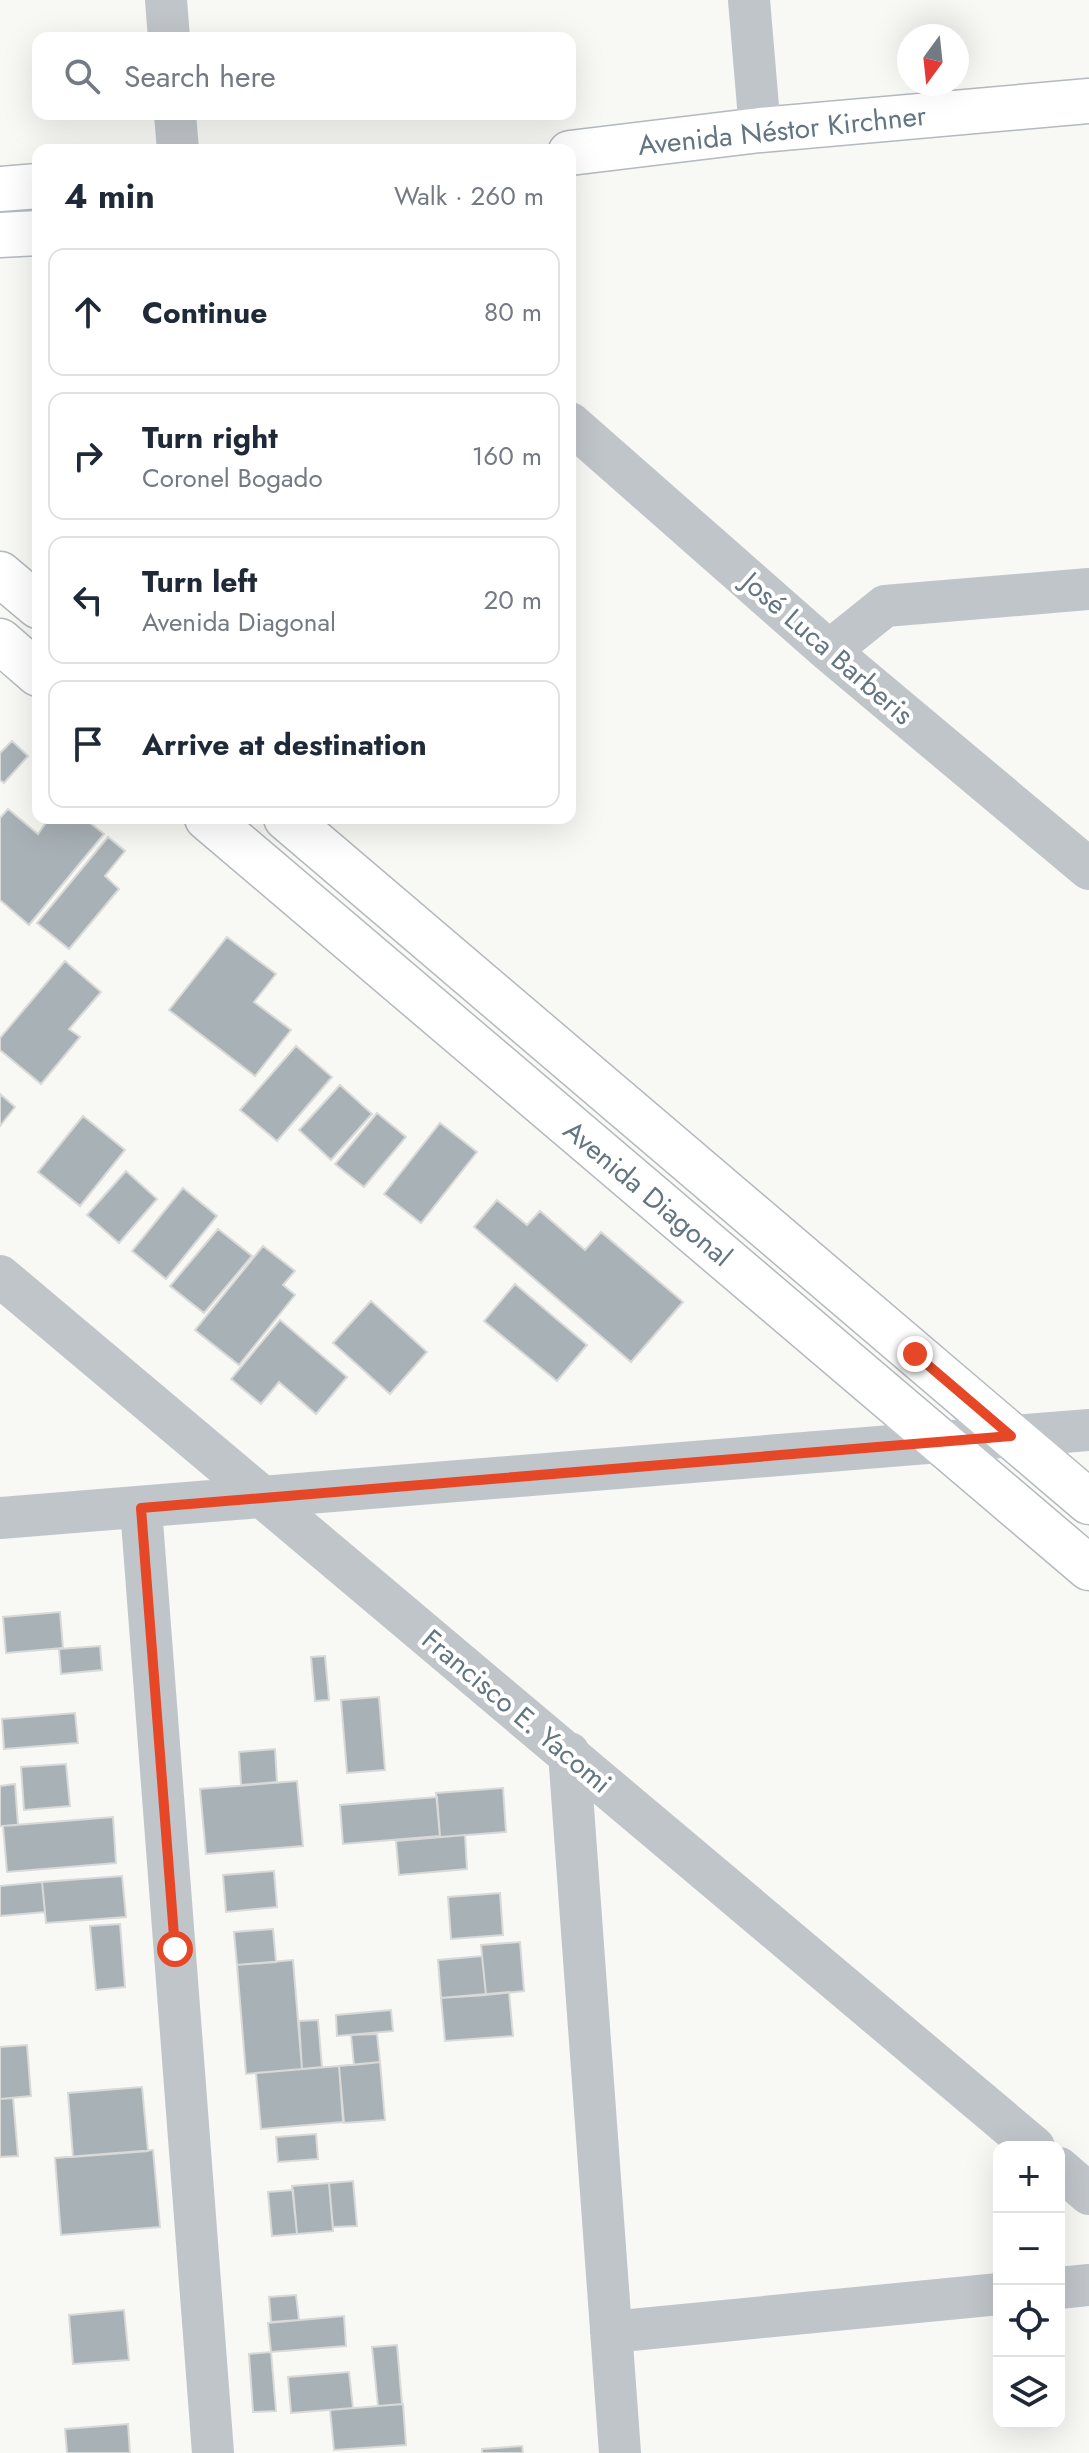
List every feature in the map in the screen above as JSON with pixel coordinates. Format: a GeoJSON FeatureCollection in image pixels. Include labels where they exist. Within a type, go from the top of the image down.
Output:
{"type":"FeatureCollection","features":[{"type":"Feature","properties":{"kind":"main road","name":"Avenida Néstor Kirchner"},"geometry":{"type":"LineString","coordinates":[[576,152],[760,130],[1089,101]]}},
{"type":"Feature","properties":{"kind":"main road"},"geometry":{"type":"LineString","coordinates":[[0,189],[32,186]]}},
{"type":"Feature","properties":{"kind":"main road"},"geometry":{"type":"LineString","coordinates":[[0,235],[32,233]]}},
{"type":"Feature","properties":{"kind":"main road"},"geometry":{"type":"LineString","coordinates":[[0,574],[32,601]]}},
{"type":"Feature","properties":{"kind":"main road"},"geometry":{"type":"LineString","coordinates":[[0,641],[32,669]]}},
{"type":"Feature","properties":{"kind":"main road","name":"Avenida Diagonal"},"geometry":{"type":"LineString","coordinates":[[214,824],[1089,1568]]}},
{"type":"Feature","properties":{"kind":"main road","name":"Avenida Diagonal"},"geometry":{"type":"LineString","coordinates":[[293,824],[1089,1502]]}},
{"type":"Feature","properties":{"kind":"street"},"geometry":{"type":"LineString","coordinates":[[166,0],[169,32]]}},
{"type":"Feature","properties":{"kind":"street"},"geometry":{"type":"LineString","coordinates":[[749,0],[760,130]]}},
{"type":"Feature","properties":{"kind":"street"},"geometry":{"type":"LineString","coordinates":[[176,120],[178,144]]}},
{"type":"Feature","properties":{"kind":"street","name":"José Luca Barberis"},"geometry":{"type":"LineString","coordinates":[[576,428],[829,651],[1089,869]]}},
{"type":"Feature","properties":{"kind":"street"},"geometry":{"type":"LineString","coordinates":[[829,651],[885,606],[1089,589]]}},
{"type":"Feature","properties":{"kind":"street","name":"Francisco E. Yacomi"},"geometry":{"type":"LineString","coordinates":[[0,1276],[1027,2141]]}},
{"type":"Feature","properties":{"kind":"street"},"geometry":{"type":"LineString","coordinates":[[0,1518],[1089,1430]]}},
{"type":"Feature","properties":{"kind":"street"},"geometry":{"type":"LineString","coordinates":[[141,1508],[213,2453]]}},
{"type":"Feature","properties":{"kind":"street"},"geometry":{"type":"LineString","coordinates":[[569,1753],[620,2453]]}},
{"type":"Feature","properties":{"kind":"street"},"geometry":{"type":"LineString","coordinates":[[1065,2173],[1089,2194]]}},
{"type":"Feature","properties":{"kind":"street"},"geometry":{"type":"LineString","coordinates":[[1065,2287],[1089,2285]]}},
{"type":"Feature","properties":{"kind":"street"},"geometry":{"type":"LineString","coordinates":[[611,2332],[993,2295]]}},
{"type":"Feature","properties":{"kind":"building"},"geometry":{"type":"Polygon","coordinates":[[[12,741],[28,756],[4,783],[0,780],[0,753],[12,741]]]}},
{"type":"Feature","properties":{"kind":"building"},"geometry":{"type":"Polygon","coordinates":[[[8,809],[38,834],[45,824],[92,824],[104,834],[29,925],[0,900],[0,818],[8,809]]]}},
{"type":"Feature","properties":{"kind":"building"},"geometry":{"type":"Polygon","coordinates":[[[108,837],[125,851],[105,876],[119,889],[69,949],[37,923],[108,837]]]}},
{"type":"Feature","properties":{"kind":"building"},"geometry":{"type":"Polygon","coordinates":[[[227,937],[276,974],[254,1002],[291,1030],[255,1076],[169,1010],[227,937]]]}},
{"type":"Feature","properties":{"kind":"building"},"geometry":{"type":"Polygon","coordinates":[[[65,961],[101,992],[69,1029],[80,1037],[41,1084],[0,1050],[0,1038],[65,961]]]}},
{"type":"Feature","properties":{"kind":"building"},"geometry":{"type":"Polygon","coordinates":[[[296,1046],[332,1077],[277,1141],[240,1110],[296,1046]]]}},
{"type":"Feature","properties":{"kind":"building"},"geometry":{"type":"Polygon","coordinates":[[[340,1085],[372,1114],[331,1160],[299,1130],[340,1085]]]}},
{"type":"Feature","properties":{"kind":"building"},"geometry":{"type":"Polygon","coordinates":[[[0,1094],[15,1107],[0,1126],[0,1094]]]}},
{"type":"Feature","properties":{"kind":"building"},"geometry":{"type":"Polygon","coordinates":[[[377,1113],[406,1137],[364,1187],[335,1164],[377,1113]]]}},
{"type":"Feature","properties":{"kind":"building"},"geometry":{"type":"Polygon","coordinates":[[[83,1116],[125,1150],[80,1206],[38,1172],[83,1116]]]}},
{"type":"Feature","properties":{"kind":"building"},"geometry":{"type":"Polygon","coordinates":[[[440,1123],[477,1152],[421,1223],[384,1194],[440,1123]]]}},
{"type":"Feature","properties":{"kind":"building"},"geometry":{"type":"Polygon","coordinates":[[[126,1171],[157,1199],[119,1243],[87,1215],[126,1171]]]}},
{"type":"Feature","properties":{"kind":"building"},"geometry":{"type":"Polygon","coordinates":[[[183,1188],[217,1216],[166,1279],[132,1251],[183,1188]]]}},
{"type":"Feature","properties":{"kind":"building"},"geometry":{"type":"Polygon","coordinates":[[[497,1200],[527,1225],[540,1211],[585,1250],[601,1232],[683,1302],[631,1362],[474,1227],[497,1200]]]}},
{"type":"Feature","properties":{"kind":"building"},"geometry":{"type":"Polygon","coordinates":[[[218,1229],[252,1256],[204,1313],[170,1286],[218,1229]]]}},
{"type":"Feature","properties":{"kind":"building"},"geometry":{"type":"Polygon","coordinates":[[[263,1246],[295,1271],[283,1285],[295,1295],[239,1365],[195,1330],[263,1246]]]}},
{"type":"Feature","properties":{"kind":"building"},"geometry":{"type":"Polygon","coordinates":[[[515,1284],[587,1345],[557,1381],[484,1321],[515,1284]]]}},
{"type":"Feature","properties":{"kind":"building"},"geometry":{"type":"Polygon","coordinates":[[[371,1301],[427,1352],[390,1394],[333,1343],[371,1301]]]}},
{"type":"Feature","properties":{"kind":"building"},"geometry":{"type":"Polygon","coordinates":[[[280,1320],[347,1377],[316,1414],[279,1382],[261,1404],[231,1379],[280,1320]]]}},
{"type":"Feature","properties":{"kind":"building"},"geometry":{"type":"Polygon","coordinates":[[[60,1612],[63,1648],[6,1653],[3,1617],[60,1612]]]}},
{"type":"Feature","properties":{"kind":"building"},"geometry":{"type":"Polygon","coordinates":[[[100,1646],[102,1670],[61,1674],[59,1649],[100,1646]]]}},
{"type":"Feature","properties":{"kind":"building"},"geometry":{"type":"Polygon","coordinates":[[[325,1656],[329,1700],[315,1701],[311,1657],[325,1656]]]}},
{"type":"Feature","properties":{"kind":"building"},"geometry":{"type":"Polygon","coordinates":[[[379,1697],[385,1770],[347,1773],[341,1700],[379,1697]]]}},
{"type":"Feature","properties":{"kind":"building"},"geometry":{"type":"Polygon","coordinates":[[[75,1713],[78,1743],[4,1749],[2,1719],[75,1713]]]}},
{"type":"Feature","properties":{"kind":"building"},"geometry":{"type":"Polygon","coordinates":[[[275,1749],[277,1782],[241,1785],[239,1752],[275,1749]]]}},
{"type":"Feature","properties":{"kind":"building"},"geometry":{"type":"Polygon","coordinates":[[[66,1764],[70,1806],[24,1810],[21,1767],[66,1764]]]}},
{"type":"Feature","properties":{"kind":"building"},"geometry":{"type":"Polygon","coordinates":[[[297,1781],[303,1846],[206,1854],[200,1789],[297,1781]]]}},
{"type":"Feature","properties":{"kind":"building"},"geometry":{"type":"Polygon","coordinates":[[[15,1784],[18,1825],[0,1826],[0,1786],[15,1784]]]}},
{"type":"Feature","properties":{"kind":"building"},"geometry":{"type":"Polygon","coordinates":[[[503,1788],[506,1832],[440,1837],[436,1793],[503,1788]]]}},
{"type":"Feature","properties":{"kind":"building"},"geometry":{"type":"Polygon","coordinates":[[[437,1797],[440,1836],[343,1844],[340,1805],[437,1797]]]}},
{"type":"Feature","properties":{"kind":"building"},"geometry":{"type":"Polygon","coordinates":[[[113,1817],[116,1863],[7,1872],[3,1826],[113,1817]]]}},
{"type":"Feature","properties":{"kind":"building"},"geometry":{"type":"Polygon","coordinates":[[[465,1835],[467,1869],[399,1875],[396,1841],[465,1835]]]}},
{"type":"Feature","properties":{"kind":"building"},"geometry":{"type":"Polygon","coordinates":[[[274,1871],[277,1907],[226,1912],[223,1875],[274,1871]]]}},
{"type":"Feature","properties":{"kind":"building"},"geometry":{"type":"Polygon","coordinates":[[[122,1876],[126,1917],[46,1923],[42,1882],[122,1876]]]}},
{"type":"Feature","properties":{"kind":"building"},"geometry":{"type":"Polygon","coordinates":[[[42,1882],[45,1912],[0,1916],[0,1886],[42,1882]]]}},
{"type":"Feature","properties":{"kind":"building"},"geometry":{"type":"Polygon","coordinates":[[[500,1893],[503,1935],[451,1939],[448,1897],[500,1893]]]}},
{"type":"Feature","properties":{"kind":"building"},"geometry":{"type":"Polygon","coordinates":[[[120,1924],[125,1987],[96,1990],[90,1926],[120,1924]]]}},
{"type":"Feature","properties":{"kind":"building"},"geometry":{"type":"Polygon","coordinates":[[[273,1929],[276,1962],[237,1965],[234,1932],[273,1929]]]}},
{"type":"Feature","properties":{"kind":"building"},"geometry":{"type":"Polygon","coordinates":[[[520,1942],[524,1991],[486,1995],[481,1945],[520,1942]]]}},
{"type":"Feature","properties":{"kind":"building"},"geometry":{"type":"Polygon","coordinates":[[[482,1956],[486,1995],[441,1998],[438,1960],[482,1956]]]}},
{"type":"Feature","properties":{"kind":"building"},"geometry":{"type":"Polygon","coordinates":[[[293,1960],[302,2069],[246,2074],[237,1965],[293,1960]]]}},
{"type":"Feature","properties":{"kind":"building"},"geometry":{"type":"Polygon","coordinates":[[[509,1992],[513,2036],[445,2041],[441,1998],[509,1992]]]}},
{"type":"Feature","properties":{"kind":"building"},"geometry":{"type":"Polygon","coordinates":[[[391,2010],[393,2031],[337,2036],[336,2015],[391,2010]]]}},
{"type":"Feature","properties":{"kind":"building"},"geometry":{"type":"Polygon","coordinates":[[[318,2020],[322,2067],[302,2069],[299,2021],[318,2020]]]}},
{"type":"Feature","properties":{"kind":"building"},"geometry":{"type":"Polygon","coordinates":[[[377,2034],[380,2062],[354,2065],[351,2035],[377,2034]]]}},
{"type":"Feature","properties":{"kind":"building"},"geometry":{"type":"Polygon","coordinates":[[[27,2045],[31,2096],[0,2099],[0,2047],[27,2045]]]}},
{"type":"Feature","properties":{"kind":"building"},"geometry":{"type":"Polygon","coordinates":[[[380,2062],[385,2120],[344,2123],[339,2066],[380,2062]]]}},
{"type":"Feature","properties":{"kind":"building"},"geometry":{"type":"Polygon","coordinates":[[[339,2066],[343,2122],[261,2129],[256,2073],[339,2066]]]}},
{"type":"Feature","properties":{"kind":"building"},"geometry":{"type":"Polygon","coordinates":[[[142,2087],[148,2151],[73,2157],[68,2093],[142,2087]]]}},
{"type":"Feature","properties":{"kind":"building"},"geometry":{"type":"Polygon","coordinates":[[[13,2098],[18,2156],[0,2157],[0,2099],[13,2098]]]}},
{"type":"Feature","properties":{"kind":"building"},"geometry":{"type":"Polygon","coordinates":[[[316,2134],[318,2159],[278,2162],[276,2137],[316,2134]]]}},
{"type":"Feature","properties":{"kind":"building"},"geometry":{"type":"Polygon","coordinates":[[[153,2150],[160,2227],[61,2235],[55,2158],[153,2150]]]}},
{"type":"Feature","properties":{"kind":"building"},"geometry":{"type":"Polygon","coordinates":[[[353,2181],[357,2226],[333,2227],[329,2183],[353,2181]]]}},
{"type":"Feature","properties":{"kind":"building"},"geometry":{"type":"Polygon","coordinates":[[[329,2183],[333,2231],[297,2234],[292,2186],[329,2183]]]}},
{"type":"Feature","properties":{"kind":"building"},"geometry":{"type":"Polygon","coordinates":[[[293,2190],[297,2234],[272,2236],[268,2192],[293,2190]]]}},
{"type":"Feature","properties":{"kind":"building"},"geometry":{"type":"Polygon","coordinates":[[[296,2295],[299,2320],[271,2322],[269,2297],[296,2295]]]}},
{"type":"Feature","properties":{"kind":"building"},"geometry":{"type":"Polygon","coordinates":[[[124,2310],[129,2360],[73,2364],[69,2315],[124,2310]]]}},
{"type":"Feature","properties":{"kind":"building"},"geometry":{"type":"Polygon","coordinates":[[[344,2316],[346,2346],[271,2352],[268,2323],[344,2316]]]}},
{"type":"Feature","properties":{"kind":"building"},"geometry":{"type":"Polygon","coordinates":[[[397,2345],[402,2404],[378,2406],[372,2347],[397,2345]]]}},
{"type":"Feature","properties":{"kind":"building"},"geometry":{"type":"Polygon","coordinates":[[[271,2352],[276,2411],[253,2412],[249,2354],[271,2352]]]}},
{"type":"Feature","properties":{"kind":"building"},"geometry":{"type":"Polygon","coordinates":[[[349,2372],[353,2408],[291,2413],[288,2377],[349,2372]]]}},
{"type":"Feature","properties":{"kind":"building"},"geometry":{"type":"Polygon","coordinates":[[[403,2404],[406,2445],[334,2450],[330,2410],[403,2404]]]}},
{"type":"Feature","properties":{"kind":"building"},"geometry":{"type":"Polygon","coordinates":[[[128,2424],[130,2453],[67,2453],[65,2429],[128,2424]]]}},
{"type":"Feature","properties":{"kind":"building"},"geometry":{"type":"Polygon","coordinates":[[[522,2446],[523,2453],[482,2453],[482,2449],[522,2446]]]}},
{"type":"Feature","properties":{"kind":"route"},"geometry":{"type":"LineString","coordinates":[[175,1949],[141,1508],[1011,1436],[915,1354]]}}]}
